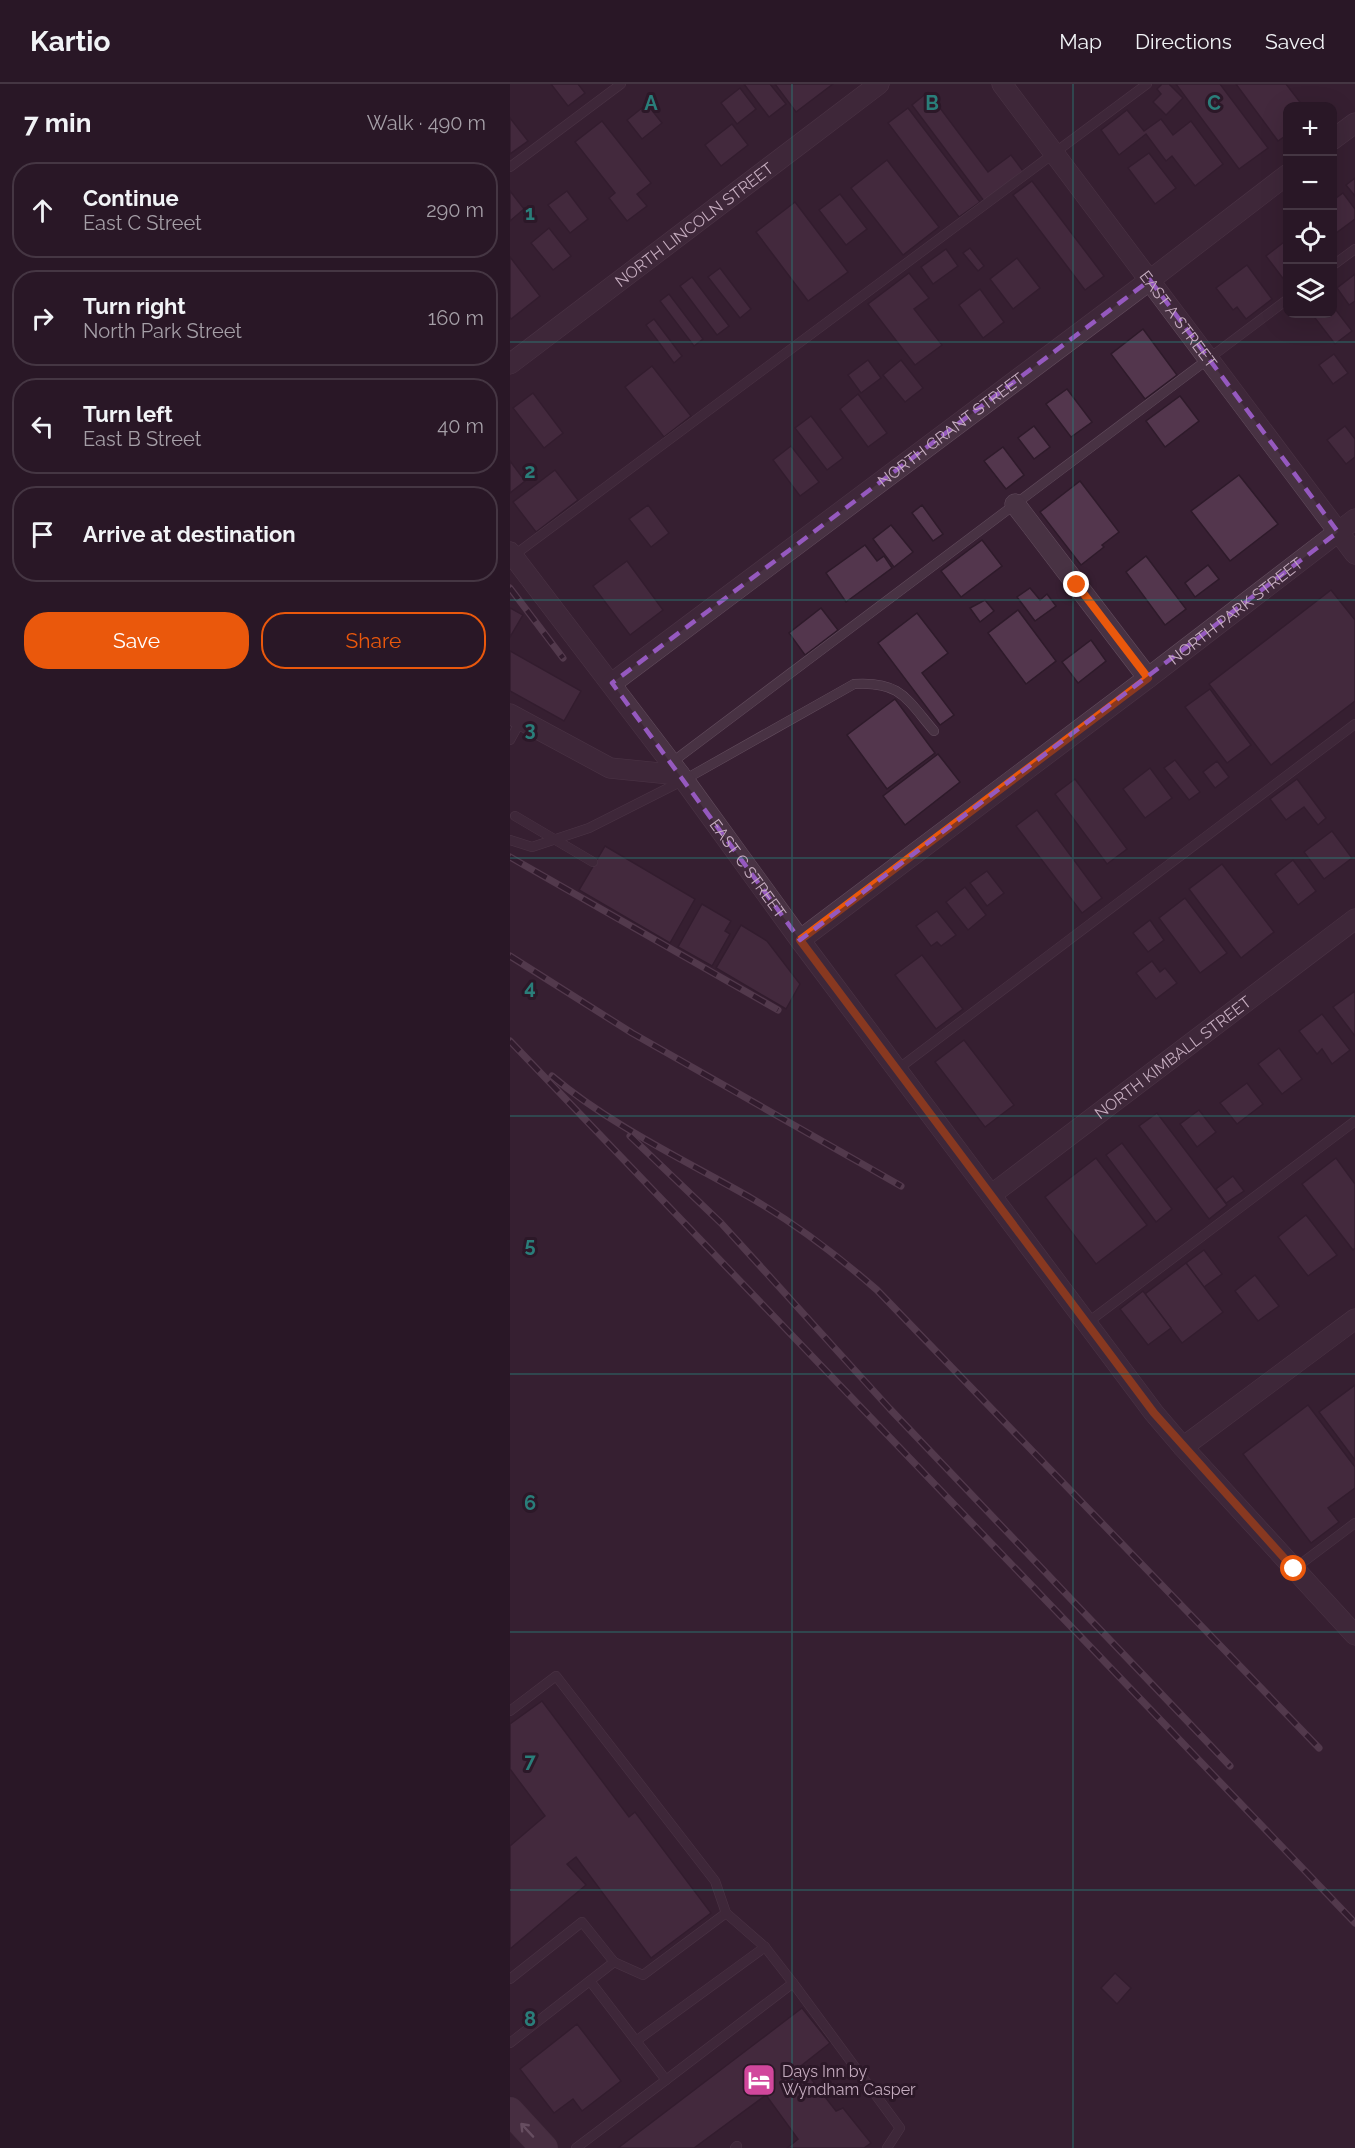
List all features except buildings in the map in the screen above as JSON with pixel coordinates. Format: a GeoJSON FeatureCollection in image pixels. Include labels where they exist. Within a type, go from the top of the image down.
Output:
{"type":"FeatureCollection","features":[{"type":"Feature","properties":{"kind":"main road"},"geometry":{"type":"LineString","coordinates":[[510,2111],[544,2148]]}},
{"type":"Feature","properties":{"kind":"street","name":"NORTH LINCOLN STREET"},"geometry":{"type":"LineString","coordinates":[[510,364],[879,84]]}},
{"type":"Feature","properties":{"kind":"street","name":"EAST A STREET"},"geometry":{"type":"LineString","coordinates":[[1002,84],[1355,554]]}},
{"type":"Feature","properties":{"kind":"street"},"geometry":{"type":"LineString","coordinates":[[1337,136],[1355,123]]}},
{"type":"Feature","properties":{"kind":"street","name":"NORTH GRANT STREET"},"geometry":{"type":"LineString","coordinates":[[612,684],[1150,280],[1283,177]]}},
{"type":"Feature","properties":{"kind":"street"},"geometry":{"type":"LineString","coordinates":[[1015,504],[1148,678]]}},
{"type":"Feature","properties":{"kind":"street","name":"NORTH PARK STREET"},"geometry":{"type":"LineString","coordinates":[[800,940],[1355,519]]}},
{"type":"Feature","properties":{"kind":"street","name":"EAST C STREET"},"geometry":{"type":"LineString","coordinates":[[512,554],[612,684],[800,940],[1154,1413],[1355,1635]]}},
{"type":"Feature","properties":{"kind":"street"},"geometry":{"type":"LineString","coordinates":[[515,717],[610,768],[678,773]]}},
{"type":"Feature","properties":{"kind":"street","name":"NORTH KIMBALL STREET"},"geometry":{"type":"LineString","coordinates":[[991,1195],[1355,919]]}},
{"type":"Feature","properties":{"kind":"street"},"geometry":{"type":"LineString","coordinates":[[1183,1447],[1355,1318]]}},
{"type":"Feature","properties":{"kind":"lane"},"geometry":{"type":"LineString","coordinates":[[510,167],[621,84]]}},
{"type":"Feature","properties":{"kind":"lane"},"geometry":{"type":"LineString","coordinates":[[512,554],[1147,84]]}},
{"type":"Feature","properties":{"kind":"lane"},"geometry":{"type":"LineString","coordinates":[[1335,264],[1355,249]]}},
{"type":"Feature","properties":{"kind":"lane"},"geometry":{"type":"LineString","coordinates":[[678,773],[1015,504],[1283,302]]}},
{"type":"Feature","properties":{"kind":"lane"},"geometry":{"type":"LineString","coordinates":[[510,840],[532,847],[589,828],[678,773],[854,684],[876,683],[902,693],[934,731]]}},
{"type":"Feature","properties":{"kind":"lane"},"geometry":{"type":"LineString","coordinates":[[510,740],[515,717]]}},
{"type":"Feature","properties":{"kind":"lane"},"geometry":{"type":"LineString","coordinates":[[898,1069],[1355,724]]}},
{"type":"Feature","properties":{"kind":"lane"},"geometry":{"type":"LineString","coordinates":[[515,816],[593,862]]}},
{"type":"Feature","properties":{"kind":"lane"},"geometry":{"type":"LineString","coordinates":[[1087,1323],[1355,1121]]}},
{"type":"Feature","properties":{"kind":"lane"},"geometry":{"type":"LineString","coordinates":[[1294,1569],[1355,1523]]}},
{"type":"Feature","properties":{"kind":"lane"},"geometry":{"type":"LineString","coordinates":[[510,1711],[556,1676],[715,1881],[726,1913],[765,1947],[900,2128],[887,2148]]}},
{"type":"Feature","properties":{"kind":"lane"},"geometry":{"type":"LineString","coordinates":[[510,1979],[582,1922],[614,1962],[643,1975],[726,1913]]}},
{"type":"Feature","properties":{"kind":"lane"},"geometry":{"type":"LineString","coordinates":[[636,2041],[765,1947]]}},
{"type":"Feature","properties":{"kind":"lane"},"geometry":{"type":"LineString","coordinates":[[510,2043],[614,1962]]}},
{"type":"Feature","properties":{"kind":"lane"},"geometry":{"type":"LineString","coordinates":[[590,1981],[666,2080]]}},
{"type":"Feature","properties":{"kind":"lane"},"geometry":{"type":"LineString","coordinates":[[581,2147],[793,1983]]}},
{"type":"Feature","properties":{"kind":"highlighted area"},"geometry":{"type":"Polygon","coordinates":[[[1150,280],[1338,532],[800,940],[612,683],[1150,280]]]}},
{"type":"Feature","properties":{"kind":"railway"},"geometry":{"type":"LineString","coordinates":[[510,588],[563,658]]}},
{"type":"Feature","properties":{"kind":"railway"},"geometry":{"type":"LineString","coordinates":[[510,857],[778,1010]]}},
{"type":"Feature","properties":{"kind":"railway"},"geometry":{"type":"LineString","coordinates":[[510,956],[632,1033],[901,1186]]}},
{"type":"Feature","properties":{"kind":"railway"},"geometry":{"type":"LineString","coordinates":[[510,1041],[1355,1923]]}},
{"type":"Feature","properties":{"kind":"railway"},"geometry":{"type":"LineString","coordinates":[[552,1076],[598,1111],[784,1219],[832,1253],[877,1290],[1319,1748]]}},
{"type":"Feature","properties":{"kind":"railway"},"geometry":{"type":"LineString","coordinates":[[630,1136],[721,1223],[890,1409],[1230,1766]]}},
{"type":"Feature","properties":{"kind":"place","name":"Days Inn by Wyndham Casper"},"geometry":{"type":"Point","coordinates":[759,2080]}},
{"type":"Feature","properties":{"kind":"route"},"geometry":{"type":"LineString","coordinates":[[1077,585],[1148,678],[800,940],[1154,1413],[1294,1569]]}}]}
